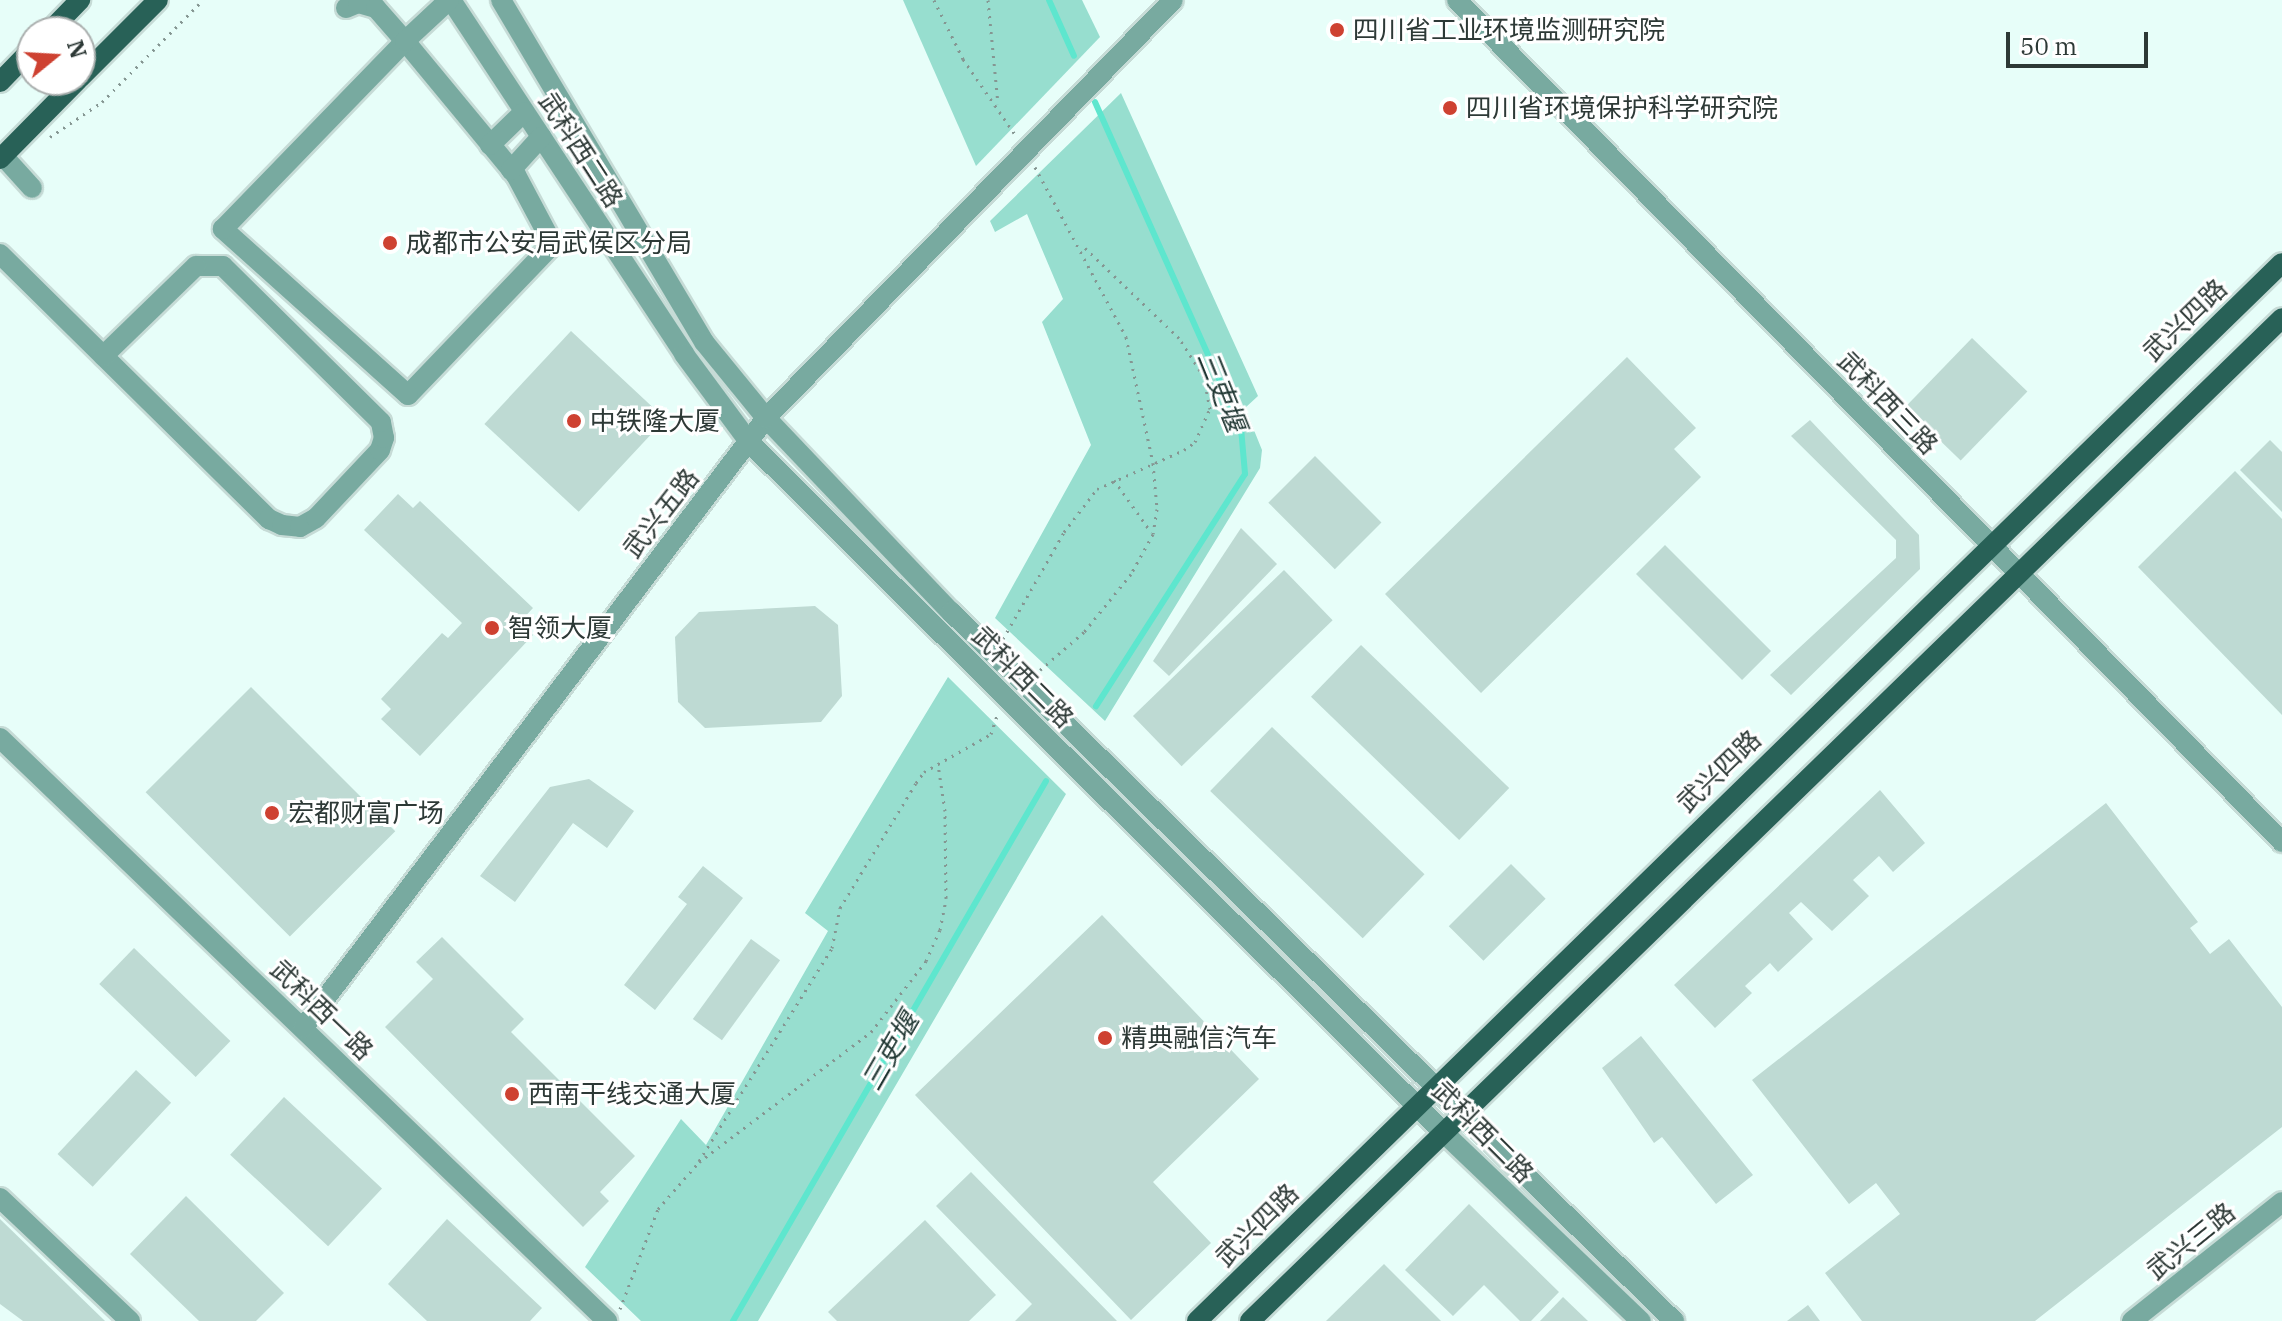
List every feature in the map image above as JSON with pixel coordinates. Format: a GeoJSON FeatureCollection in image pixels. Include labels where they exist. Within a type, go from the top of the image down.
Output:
{"type":"FeatureCollection","features":[{"type":"Feature","properties":{"kind":"main road"},"geometry":{"type":"LineString","coordinates":[[64,16],[80,0]]}},
{"type":"Feature","properties":{"kind":"main road"},"geometry":{"type":"LineString","coordinates":[[96,62],[158,0]]}},
{"type":"Feature","properties":{"kind":"main road"},"geometry":{"type":"LineString","coordinates":[[0,82],[16,66]]}},
{"type":"Feature","properties":{"kind":"main road"},"geometry":{"type":"LineString","coordinates":[[1,157],[62,96]]}},
{"type":"Feature","properties":{"kind":"main road","name":"武兴四路"},"geometry":{"type":"LineString","coordinates":[[1197,1321],[1989,543],[2282,263]]}},
{"type":"Feature","properties":{"kind":"main road"},"geometry":{"type":"LineString","coordinates":[[1250,1321],[1445,1134],[2017,571],[2282,318]]}},
{"type":"Feature","properties":{"kind":"street"},"geometry":{"type":"LineString","coordinates":[[346,8],[358,3],[376,8],[405,41],[511,170],[550,239],[550,247],[408,395],[223,229],[405,41],[450,0]]}},
{"type":"Feature","properties":{"kind":"street","name":"武科西二路"},"geometry":{"type":"LineString","coordinates":[[450,0],[749,442],[1445,1134],[1641,1321]]}},
{"type":"Feature","properties":{"kind":"street","name":"武科西二路"},"geometry":{"type":"LineString","coordinates":[[501,0],[704,342],[766,418],[995,654],[1674,1321]]}},
{"type":"Feature","properties":{"kind":"street","name":"武兴五路"},"geometry":{"type":"LineString","coordinates":[[303,1028],[766,418],[1173,0]]}},
{"type":"Feature","properties":{"kind":"street","name":"武科西三路"},"geometry":{"type":"LineString","coordinates":[[1457,0],[2282,842]]}},
{"type":"Feature","properties":{"kind":"street"},"geometry":{"type":"LineString","coordinates":[[490,145],[524,112]]}},
{"type":"Feature","properties":{"kind":"street"},"geometry":{"type":"LineString","coordinates":[[511,170],[541,137]]}},
{"type":"Feature","properties":{"kind":"street"},"geometry":{"type":"LineString","coordinates":[[1,157],[32,188]]}},
{"type":"Feature","properties":{"kind":"street"},"geometry":{"type":"LineString","coordinates":[[0,254],[103,356],[269,519],[282,525],[300,527],[316,518],[380,450],[384,438],[381,422],[223,266],[196,266],[103,356]]}},
{"type":"Feature","properties":{"kind":"street","name":"武科西一路"},"geometry":{"type":"LineString","coordinates":[[0,738],[607,1321]]}},
{"type":"Feature","properties":{"kind":"street"},"geometry":{"type":"LineString","coordinates":[[0,1198],[130,1321]]}},
{"type":"Feature","properties":{"kind":"street","name":"武兴三路"},"geometry":{"type":"LineString","coordinates":[[2132,1321],[2282,1202]]}},
{"type":"Feature","properties":{"kind":"path"},"geometry":{"type":"LineString","coordinates":[[47,139],[102,102],[203,0]]}},
{"type":"Feature","properties":{"kind":"path"},"geometry":{"type":"LineString","coordinates":[[934,0],[963,59],[999,107],[1079,242],[1132,355],[1153,463],[1157,509],[1153,534],[1131,574],[1084,632],[1025,683]]}},
{"type":"Feature","properties":{"kind":"path"},"geometry":{"type":"LineString","coordinates":[[988,0],[999,107]]}},
{"type":"Feature","properties":{"kind":"path"},"geometry":{"type":"LineString","coordinates":[[995,654],[1064,532],[1097,489],[1195,442],[1210,409],[1204,377],[1179,338],[1079,242]]}},
{"type":"Feature","properties":{"kind":"path"},"geometry":{"type":"LineString","coordinates":[[1114,480],[1153,534]]}},
{"type":"Feature","properties":{"kind":"path"},"geometry":{"type":"LineString","coordinates":[[615,1321],[658,1209],[699,1162],[832,948],[840,908],[916,783],[938,764],[991,734],[1001,692]]}},
{"type":"Feature","properties":{"kind":"path"},"geometry":{"type":"LineString","coordinates":[[699,1162],[871,1032],[926,961],[940,930],[946,898],[945,811],[938,764]]}},
{"type":"Feature","properties":{"kind":"green space"},"geometry":{"type":"Polygon","coordinates":[[[903,0],[1082,0],[1100,37],[976,166],[903,0]]]}},
{"type":"Feature","properties":{"kind":"green space"},"geometry":{"type":"Polygon","coordinates":[[[1121,93],[1258,396],[1245,408],[1262,450],[1260,468],[1105,721],[995,618],[1091,445],[1042,322],[1063,299],[1027,214],[995,232],[990,221],[1121,93]]]}},
{"type":"Feature","properties":{"kind":"green space"},"geometry":{"type":"Polygon","coordinates":[[[948,677],[1066,794],[758,1321],[641,1321],[585,1267],[681,1119],[706,1145],[828,931],[805,913],[948,677]]]}},
{"type":"Feature","properties":{"kind":"building","name":"中铁隆大厦"},"geometry":{"type":"Polygon","coordinates":[[[571,331],[665,419],[579,512],[484,424],[571,331]]]}},
{"type":"Feature","properties":{"kind":"building"},"geometry":{"type":"Polygon","coordinates":[[[1972,338],[2027,391],[1961,461],[1905,407],[1972,338]]]}},
{"type":"Feature","properties":{"kind":"building"},"geometry":{"type":"Polygon","coordinates":[[[1627,357],[1696,428],[1674,449],[1701,477],[1481,693],[1385,594],[1627,357]]]}},
{"type":"Feature","properties":{"kind":"building"},"geometry":{"type":"Polygon","coordinates":[[[1810,420],[1919,535],[1920,569],[1791,695],[1770,675],[1896,558],[1896,540],[1791,436],[1810,420]]]}},
{"type":"Feature","properties":{"kind":"building"},"geometry":{"type":"Polygon","coordinates":[[[2270,440],[2282,452],[2282,512],[2240,470],[2270,440]]]}},
{"type":"Feature","properties":{"kind":"building"},"geometry":{"type":"Polygon","coordinates":[[[1315,456],[1381,522],[1335,569],[1268,503],[1315,456]]]}},
{"type":"Feature","properties":{"kind":"building"},"geometry":{"type":"Polygon","coordinates":[[[2235,471],[2282,519],[2282,715],[2138,567],[2235,471]]]}},
{"type":"Feature","properties":{"kind":"building","name":"智领大厦"},"geometry":{"type":"Polygon","coordinates":[[[398,494],[413,508],[420,501],[533,608],[520,622],[533,635],[420,756],[381,719],[391,709],[381,699],[442,633],[448,638],[462,623],[364,530],[398,494]]]}},
{"type":"Feature","properties":{"kind":"building"},"geometry":{"type":"Polygon","coordinates":[[[1241,528],[1277,564],[1169,676],[1153,661],[1241,528]]]}},
{"type":"Feature","properties":{"kind":"building"},"geometry":{"type":"Polygon","coordinates":[[[1665,545],[1771,651],[1742,680],[1636,574],[1665,545]]]}},
{"type":"Feature","properties":{"kind":"building"},"geometry":{"type":"Polygon","coordinates":[[[1284,570],[1333,620],[1182,766],[1133,716],[1284,570]]]}},
{"type":"Feature","properties":{"kind":"building"},"geometry":{"type":"Polygon","coordinates":[[[815,606],[838,625],[842,696],[821,722],[705,728],[678,702],[675,637],[699,612],[815,606]]]}},
{"type":"Feature","properties":{"kind":"building"},"geometry":{"type":"Polygon","coordinates":[[[1361,645],[1509,788],[1459,840],[1311,697],[1361,645]]]}},
{"type":"Feature","properties":{"kind":"building","name":"宏都财富广场"},"geometry":{"type":"Polygon","coordinates":[[[251,687],[395,831],[290,937],[146,792],[251,687]]]}},
{"type":"Feature","properties":{"kind":"building"},"geometry":{"type":"Polygon","coordinates":[[[1272,727],[1425,874],[1363,938],[1210,791],[1272,727]]]}},
{"type":"Feature","properties":{"kind":"building"},"geometry":{"type":"Polygon","coordinates":[[[589,779],[634,811],[607,848],[573,823],[515,902],[480,876],[550,787],[589,779]]]}},
{"type":"Feature","properties":{"kind":"building"},"geometry":{"type":"Polygon","coordinates":[[[1880,790],[1925,843],[1893,872],[1879,856],[1853,880],[1869,896],[1832,931],[1801,902],[1789,913],[1813,939],[1778,972],[1770,963],[1745,986],[1752,993],[1715,1028],[1674,985],[1880,790]]]}},
{"type":"Feature","properties":{"kind":"building"},"geometry":{"type":"Polygon","coordinates":[[[2106,803],[2198,922],[2190,928],[2210,954],[2229,939],[2282,1007],[2282,1127],[2035,1321],[1862,1321],[1825,1273],[1900,1214],[1876,1183],[1849,1204],[1752,1080],[2106,803]]]}},
{"type":"Feature","properties":{"kind":"building"},"geometry":{"type":"Polygon","coordinates":[[[1511,864],[1546,899],[1483,961],[1449,926],[1511,864]]]}},
{"type":"Feature","properties":{"kind":"building"},"geometry":{"type":"Polygon","coordinates":[[[703,866],[743,898],[655,1010],[624,985],[687,904],[678,897],[703,866]]]}},
{"type":"Feature","properties":{"kind":"building"},"geometry":{"type":"Polygon","coordinates":[[[1102,915],[1259,1079],[1153,1182],[1211,1243],[1131,1320],[915,1095],[1102,915]]]}},
{"type":"Feature","properties":{"kind":"building","name":"西南干线交通大厦"},"geometry":{"type":"Polygon","coordinates":[[[442,937],[524,1019],[511,1032],[635,1156],[600,1192],[609,1201],[583,1227],[385,1027],[433,979],[416,962],[442,937]]]}},
{"type":"Feature","properties":{"kind":"building"},"geometry":{"type":"Polygon","coordinates":[[[751,939],[780,960],[722,1040],[693,1019],[751,939]]]}},
{"type":"Feature","properties":{"kind":"building"},"geometry":{"type":"Polygon","coordinates":[[[134,948],[230,1041],[196,1077],[99,984],[134,948]]]}},
{"type":"Feature","properties":{"kind":"building"},"geometry":{"type":"Polygon","coordinates":[[[1641,1036],[1753,1175],[1716,1204],[1662,1137],[1654,1143],[1602,1068],[1641,1036]]]}},
{"type":"Feature","properties":{"kind":"building"},"geometry":{"type":"Polygon","coordinates":[[[136,1070],[171,1103],[93,1187],[58,1154],[136,1070]]]}},
{"type":"Feature","properties":{"kind":"building"},"geometry":{"type":"Polygon","coordinates":[[[284,1097],[382,1188],[328,1246],[230,1155],[284,1097]]]}},
{"type":"Feature","properties":{"kind":"building"},"geometry":{"type":"Polygon","coordinates":[[[971,1172],[1117,1321],[1015,1321],[1032,1304],[936,1206],[971,1172]]]}},
{"type":"Feature","properties":{"kind":"building"},"geometry":{"type":"Polygon","coordinates":[[[186,1196],[284,1293],[256,1321],[199,1321],[130,1254],[186,1196]]]}},
{"type":"Feature","properties":{"kind":"building"},"geometry":{"type":"Polygon","coordinates":[[[1469,1204],[1559,1292],[1531,1321],[1520,1321],[1484,1285],[1453,1316],[1405,1270],[1469,1204]]]}},
{"type":"Feature","properties":{"kind":"building"},"geometry":{"type":"Polygon","coordinates":[[[0,1219],[105,1321],[23,1321],[0,1304],[0,1219]]]}},
{"type":"Feature","properties":{"kind":"building"},"geometry":{"type":"Polygon","coordinates":[[[447,1219],[542,1308],[530,1321],[427,1321],[388,1284],[447,1219]]]}},
{"type":"Feature","properties":{"kind":"building"},"geometry":{"type":"Polygon","coordinates":[[[925,1220],[996,1295],[969,1321],[837,1321],[828,1312],[925,1220]]]}},
{"type":"Feature","properties":{"kind":"building"},"geometry":{"type":"Polygon","coordinates":[[[1384,1264],[1441,1321],[1326,1321],[1384,1264]]]}},
{"type":"Feature","properties":{"kind":"building"},"geometry":{"type":"Polygon","coordinates":[[[1563,1297],[1588,1321],[1540,1321],[1563,1297]]]}},
{"type":"Feature","properties":{"kind":"building"},"geometry":{"type":"Polygon","coordinates":[[[1808,1305],[1820,1321],[1787,1321],[1808,1305]]]}},
{"type":"Feature","properties":{"kind":"waterway","name":"三吏堰"},"geometry":{"type":"LineString","coordinates":[[1049,0],[1074,56]]}},
{"type":"Feature","properties":{"kind":"waterway","name":"三吏堰"},"geometry":{"type":"LineString","coordinates":[[1095,102],[1241,428],[1245,474],[1096,706]]}},
{"type":"Feature","properties":{"kind":"waterway","name":"三吏堰"},"geometry":{"type":"LineString","coordinates":[[733,1321],[1046,781]]}},
{"type":"Feature","properties":{"kind":"place","name":"四川省工业环境监测研究院"},"geometry":{"type":"Point","coordinates":[1337,30]}},
{"type":"Feature","properties":{"kind":"place","name":"四川省环境保护科学研究院"},"geometry":{"type":"Point","coordinates":[1450,108]}},
{"type":"Feature","properties":{"kind":"place","name":"成都市公安局武侯区分局"},"geometry":{"type":"Point","coordinates":[390,243]}},
{"type":"Feature","properties":{"kind":"place","name":"中铁隆大厦"},"geometry":{"type":"Point","coordinates":[574,421]}},
{"type":"Feature","properties":{"kind":"place","name":"智领大厦"},"geometry":{"type":"Point","coordinates":[492,628]}},
{"type":"Feature","properties":{"kind":"place","name":"宏都财富广场"},"geometry":{"type":"Point","coordinates":[272,813]}},
{"type":"Feature","properties":{"kind":"place","name":"精典融信汽车"},"geometry":{"type":"Point","coordinates":[1105,1038]}},
{"type":"Feature","properties":{"kind":"place","name":"西南干线交通大厦"},"geometry":{"type":"Point","coordinates":[512,1094]}}]}
